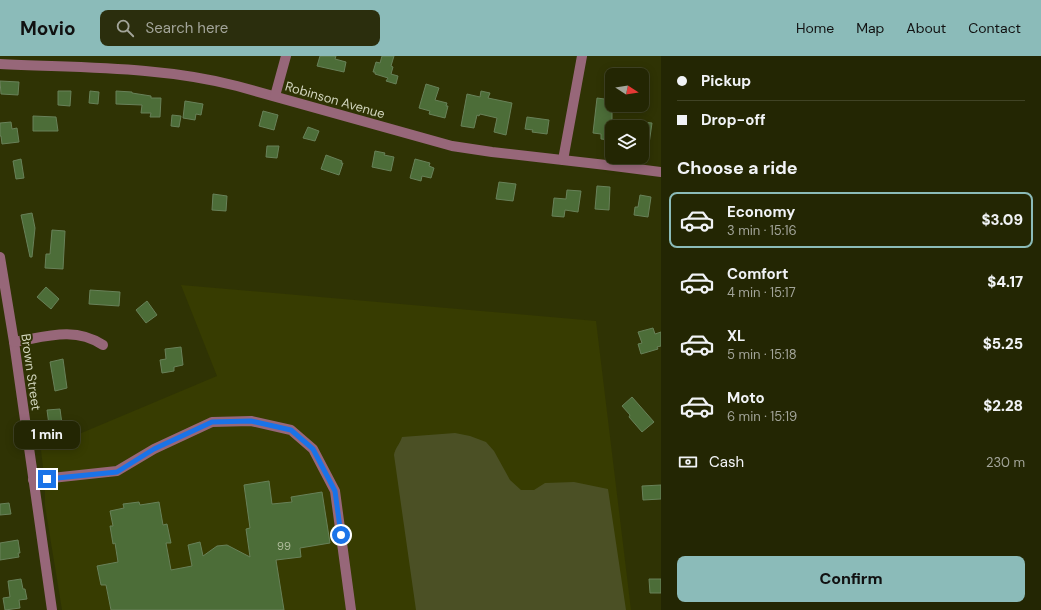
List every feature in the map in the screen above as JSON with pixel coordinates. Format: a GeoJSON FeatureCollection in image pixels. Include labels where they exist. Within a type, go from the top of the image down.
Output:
{"type":"FeatureCollection","features":[{"type":"Feature","properties":{"kind":"street"},"geometry":{"type":"LineString","coordinates":[[275,96],[286,56]]}},
{"type":"Feature","properties":{"kind":"street"},"geometry":{"type":"LineString","coordinates":[[563,160],[582,56]]}},
{"type":"Feature","properties":{"kind":"street","name":"Robinson Avenue"},"geometry":{"type":"LineString","coordinates":[[0,64],[168,73],[204,78],[275,96],[452,146],[661,172]]}},
{"type":"Feature","properties":{"kind":"street","name":"Brown Street"},"geometry":{"type":"LineString","coordinates":[[0,257],[4,311],[14,342],[52,610]]}},
{"type":"Feature","properties":{"kind":"street"},"geometry":{"type":"LineString","coordinates":[[14,342],[63,334],[73,334],[90,338],[103,346]]}},
{"type":"Feature","properties":{"kind":"street"},"geometry":{"type":"LineString","coordinates":[[33,480],[117,472],[154,449],[212,422],[251,421],[291,430],[313,449],[335,491],[351,610]]}},
{"type":"Feature","properties":{"kind":"shaded area"},"geometry":{"type":"Polygon","coordinates":[[[181,285],[596,321],[631,610],[62,610],[45,506],[45,484],[41,450],[217,376],[181,285]]]}},
{"type":"Feature","properties":{"kind":"shaded area"},"geometry":{"type":"Polygon","coordinates":[[[455,433],[470,436],[486,442],[494,451],[510,480],[521,490],[534,490],[545,483],[574,482],[608,489],[626,610],[416,610],[394,455],[402,437],[455,433]]]}},
{"type":"Feature","properties":{"kind":"building"},"geometry":{"type":"Polygon","coordinates":[[[320,56],[336,56],[335,59],[346,62],[344,72],[317,66],[320,56]]]}},
{"type":"Feature","properties":{"kind":"building"},"geometry":{"type":"Polygon","coordinates":[[[382,56],[394,56],[391,66],[393,67],[391,74],[398,76],[396,84],[386,81],[388,78],[373,72],[376,62],[380,63],[382,56]]]}},
{"type":"Feature","properties":{"kind":"building"},"geometry":{"type":"Polygon","coordinates":[[[0,81],[19,82],[18,95],[1,94],[0,81]]]}},
{"type":"Feature","properties":{"kind":"building"},"geometry":{"type":"Polygon","coordinates":[[[426,84],[439,88],[435,100],[447,103],[446,106],[448,106],[445,118],[429,114],[430,111],[419,108],[426,84]]]}},
{"type":"Feature","properties":{"kind":"building"},"geometry":{"type":"Polygon","coordinates":[[[58,91],[71,91],[70,106],[58,105],[58,91]]]}},
{"type":"Feature","properties":{"kind":"building"},"geometry":{"type":"Polygon","coordinates":[[[90,91],[99,92],[98,104],[89,103],[90,91]]]}},
{"type":"Feature","properties":{"kind":"building"},"geometry":{"type":"Polygon","coordinates":[[[116,91],[132,92],[151,96],[151,98],[161,98],[160,117],[150,117],[151,113],[141,113],[142,105],[116,104],[116,91]]]}},
{"type":"Feature","properties":{"kind":"building"},"geometry":{"type":"Polygon","coordinates":[[[481,91],[490,93],[488,98],[512,103],[506,135],[494,132],[497,118],[480,114],[479,116],[477,115],[474,128],[461,126],[467,94],[480,97],[481,91]]]}},
{"type":"Feature","properties":{"kind":"building"},"geometry":{"type":"Polygon","coordinates":[[[597,98],[605,99],[605,112],[612,112],[612,120],[605,120],[605,139],[601,139],[601,134],[593,133],[597,98]]]}},
{"type":"Feature","properties":{"kind":"building"},"geometry":{"type":"Polygon","coordinates":[[[185,101],[203,104],[201,115],[196,114],[195,120],[183,118],[185,101]]]}},
{"type":"Feature","properties":{"kind":"building"},"geometry":{"type":"Polygon","coordinates":[[[263,111],[278,115],[274,130],[259,126],[263,111]]]}},
{"type":"Feature","properties":{"kind":"building"},"geometry":{"type":"Polygon","coordinates":[[[172,115],[181,116],[179,127],[171,126],[172,115]]]}},
{"type":"Feature","properties":{"kind":"building"},"geometry":{"type":"Polygon","coordinates":[[[33,116],[56,117],[58,131],[33,131],[33,116]]]}},
{"type":"Feature","properties":{"kind":"building"},"geometry":{"type":"Polygon","coordinates":[[[527,117],[549,120],[547,134],[532,132],[533,130],[525,129],[527,117]]]}},
{"type":"Feature","properties":{"kind":"building"},"geometry":{"type":"Polygon","coordinates":[[[11,122],[12,129],[17,128],[19,142],[2,144],[0,136],[0,123],[11,122]]]}},
{"type":"Feature","properties":{"kind":"building"},"geometry":{"type":"Polygon","coordinates":[[[649,123],[652,123],[649,144],[649,123]]]}},
{"type":"Feature","properties":{"kind":"building"},"geometry":{"type":"Polygon","coordinates":[[[308,127],[319,131],[315,141],[303,138],[308,127]]]}},
{"type":"Feature","properties":{"kind":"building"},"geometry":{"type":"Polygon","coordinates":[[[267,146],[279,146],[277,158],[266,157],[267,146]]]}},
{"type":"Feature","properties":{"kind":"building"},"geometry":{"type":"Polygon","coordinates":[[[375,151],[394,157],[391,171],[372,167],[375,151]]]}},
{"type":"Feature","properties":{"kind":"building"},"geometry":{"type":"Polygon","coordinates":[[[326,155],[342,161],[341,163],[343,163],[339,175],[321,169],[326,155]]]}},
{"type":"Feature","properties":{"kind":"building"},"geometry":{"type":"Polygon","coordinates":[[[21,159],[24,178],[16,179],[13,161],[21,159]]]}},
{"type":"Feature","properties":{"kind":"building"},"geometry":{"type":"Polygon","coordinates":[[[415,159],[430,163],[429,166],[434,168],[431,178],[422,176],[421,181],[410,178],[415,159]]]}},
{"type":"Feature","properties":{"kind":"building"},"geometry":{"type":"Polygon","coordinates":[[[499,182],[516,184],[513,201],[496,199],[499,182]]]}},
{"type":"Feature","properties":{"kind":"building"},"geometry":{"type":"Polygon","coordinates":[[[597,186],[610,187],[609,210],[595,209],[597,186]]]}},
{"type":"Feature","properties":{"kind":"building"},"geometry":{"type":"Polygon","coordinates":[[[567,190],[581,191],[578,212],[565,210],[564,217],[552,216],[554,198],[566,199],[567,190]]]}},
{"type":"Feature","properties":{"kind":"building"},"geometry":{"type":"Polygon","coordinates":[[[213,194],[227,196],[226,211],[212,210],[213,194]]]}},
{"type":"Feature","properties":{"kind":"building"},"geometry":{"type":"Polygon","coordinates":[[[640,195],[651,197],[648,217],[634,215],[635,207],[638,207],[640,195]]]}},
{"type":"Feature","properties":{"kind":"building"},"geometry":{"type":"Polygon","coordinates":[[[32,213],[35,228],[32,257],[30,257],[21,215],[32,213]]]}},
{"type":"Feature","properties":{"kind":"building"},"geometry":{"type":"Polygon","coordinates":[[[52,230],[65,231],[63,269],[45,268],[46,254],[50,254],[52,230]]]}},
{"type":"Feature","properties":{"kind":"building"},"geometry":{"type":"Polygon","coordinates":[[[46,287],[59,299],[51,309],[37,297],[46,287]]]}},
{"type":"Feature","properties":{"kind":"building"},"geometry":{"type":"Polygon","coordinates":[[[90,290],[120,292],[119,306],[89,304],[90,290]]]}},
{"type":"Feature","properties":{"kind":"building"},"geometry":{"type":"Polygon","coordinates":[[[147,301],[157,315],[146,323],[136,310],[147,301]]]}},
{"type":"Feature","properties":{"kind":"building"},"geometry":{"type":"Polygon","coordinates":[[[653,328],[655,334],[661,332],[661,346],[657,347],[658,349],[641,354],[638,344],[642,343],[638,332],[653,328]]]}},
{"type":"Feature","properties":{"kind":"building"},"geometry":{"type":"Polygon","coordinates":[[[181,347],[183,365],[174,367],[174,371],[162,373],[160,360],[166,359],[165,349],[181,347]]]}},
{"type":"Feature","properties":{"kind":"building"},"geometry":{"type":"Polygon","coordinates":[[[63,359],[67,388],[55,391],[50,362],[63,359]]]}},
{"type":"Feature","properties":{"kind":"building"},"geometry":{"type":"Polygon","coordinates":[[[632,397],[654,422],[642,432],[622,406],[632,397]]]}},
{"type":"Feature","properties":{"kind":"building"},"geometry":{"type":"Polygon","coordinates":[[[60,409],[62,424],[49,425],[47,410],[60,409]]]}},
{"type":"Feature","properties":{"kind":"building"},"geometry":{"type":"Polygon","coordinates":[[[269,481],[272,504],[292,502],[291,497],[322,492],[330,543],[300,548],[301,557],[276,560],[284,610],[111,610],[106,585],[101,585],[97,566],[118,562],[110,526],[113,526],[110,511],[124,508],[123,504],[139,502],[140,505],[159,502],[163,525],[167,524],[171,543],[166,543],[171,570],[192,566],[188,545],[200,542],[203,556],[217,546],[227,545],[250,557],[246,529],[250,528],[244,485],[269,481]]]}},
{"type":"Feature","properties":{"kind":"building"},"geometry":{"type":"Polygon","coordinates":[[[661,485],[661,499],[643,500],[642,486],[661,485]]]}},
{"type":"Feature","properties":{"kind":"building"},"geometry":{"type":"Polygon","coordinates":[[[9,503],[11,514],[0,515],[0,504],[9,503]]]}},
{"type":"Feature","properties":{"kind":"building"},"geometry":{"type":"Polygon","coordinates":[[[18,540],[20,553],[18,553],[19,557],[0,560],[0,543],[18,540]]]}},
{"type":"Feature","properties":{"kind":"building"},"geometry":{"type":"Polygon","coordinates":[[[21,579],[27,599],[19,600],[20,608],[5,610],[3,598],[10,597],[8,581],[21,579]]]}},
{"type":"Feature","properties":{"kind":"building"},"geometry":{"type":"Polygon","coordinates":[[[649,579],[661,579],[661,593],[650,593],[649,579]]]}},
{"type":"Feature","properties":{"kind":"route"},"geometry":{"type":"LineString","coordinates":[[47,479],[117,472],[154,449],[212,422],[251,421],[291,430],[313,449],[335,491],[341,535]]}}]}
